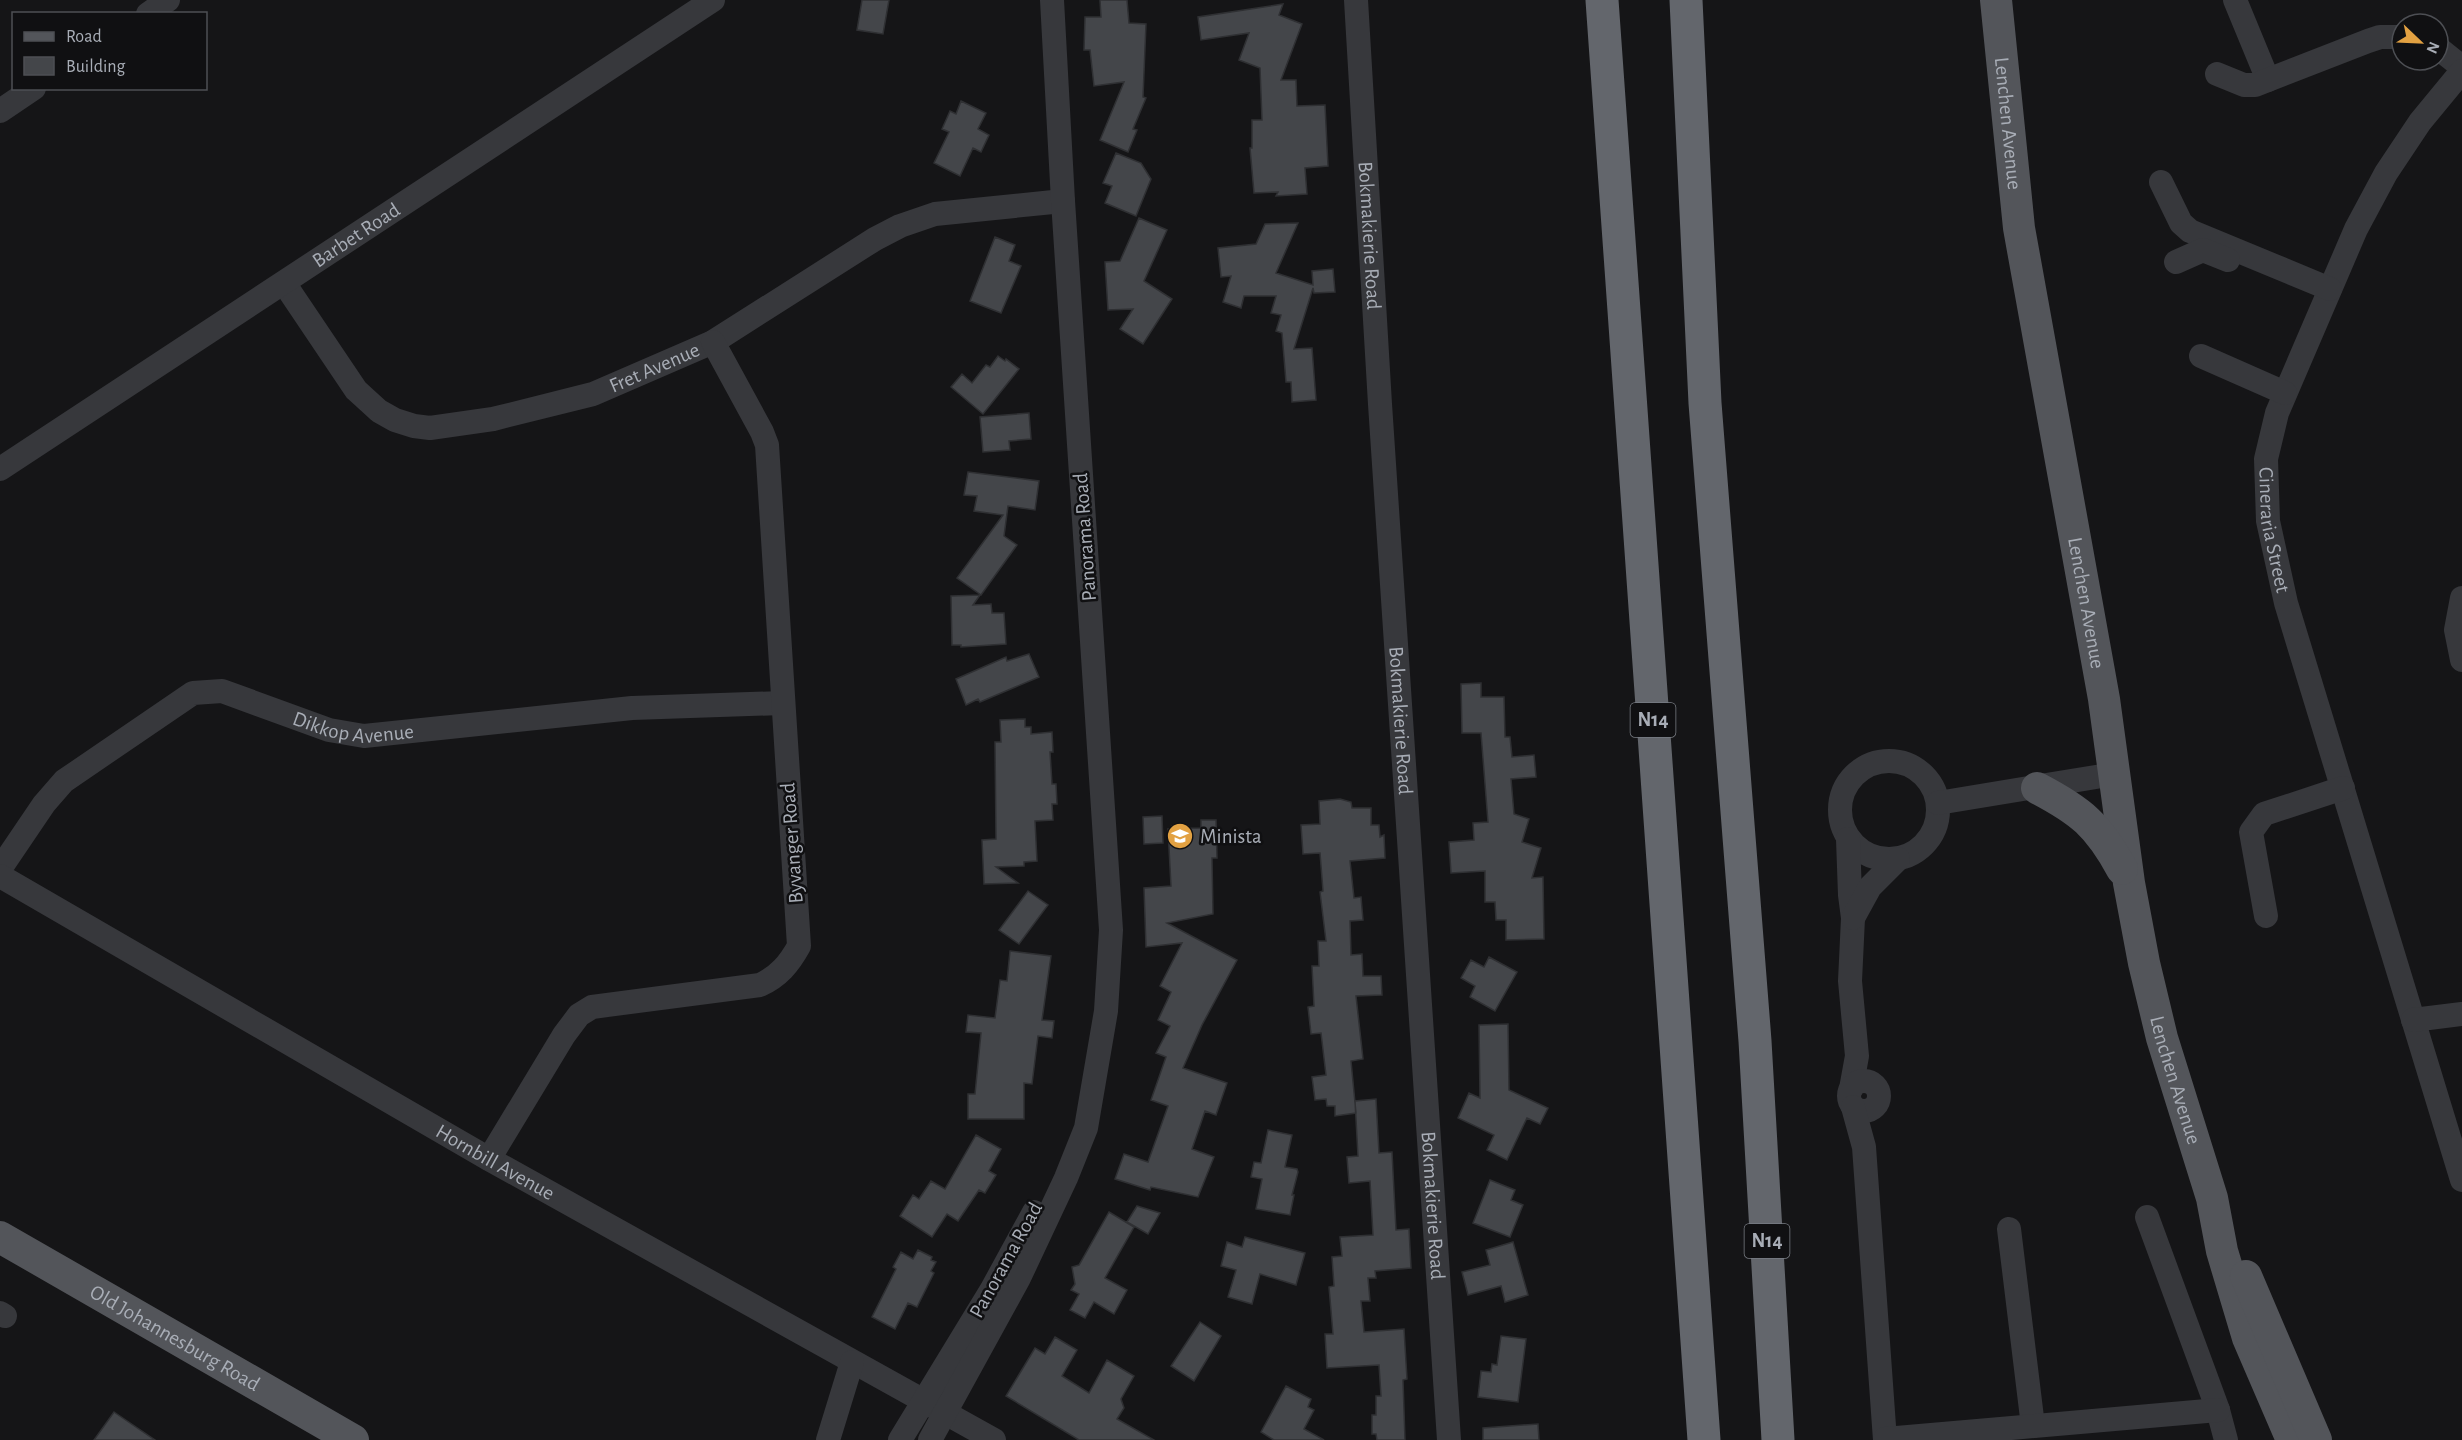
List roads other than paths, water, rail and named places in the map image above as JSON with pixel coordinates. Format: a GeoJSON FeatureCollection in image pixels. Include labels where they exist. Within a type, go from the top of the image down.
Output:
{"type":"FeatureCollection","features":[{"type":"Feature","properties":{"kind":"highway","name":"N14"},"geometry":{"type":"LineString","coordinates":[[1602,0],[1704,1440]]}},
{"type":"Feature","properties":{"kind":"highway","name":"N14"},"geometry":{"type":"LineString","coordinates":[[1686,0],[1705,403],[1755,1041],[1778,1440]]}},
{"type":"Feature","properties":{"kind":"main road","name":"Lenchen Avenue"},"geometry":{"type":"LineString","coordinates":[[1996,0],[2019,228],[2092,628],[2129,883],[2144,963],[2162,1038],[2212,1198],[2316,1440]]}},
{"type":"Feature","properties":{"kind":"main road"},"geometry":{"type":"LineString","coordinates":[[2037,788],[2078,811],[2094,825],[2129,883]]}},
{"type":"Feature","properties":{"kind":"main road","name":"Lenchen Avenue"},"geometry":{"type":"LineString","coordinates":[[2212,1198],[2222,1251],[2248,1338],[2292,1440]]}},
{"type":"Feature","properties":{"kind":"main road","name":"Old Johannesburg Road"},"geometry":{"type":"LineString","coordinates":[[0,1237],[353,1440]]}},
{"type":"Feature","properties":{"kind":"street"},"geometry":{"type":"LineString","coordinates":[[151,12],[168,0]]}},
{"type":"Feature","properties":{"kind":"street","name":"Barbet Road"},"geometry":{"type":"LineString","coordinates":[[0,470],[713,0]]}},
{"type":"Feature","properties":{"kind":"street","name":"Panorama Road"},"geometry":{"type":"LineString","coordinates":[[930,1440],[1020,1278],[1066,1178],[1086,1128],[1106,1011],[1111,930],[1052,0]]}},
{"type":"Feature","properties":{"kind":"street","name":"Bokmakierie Road"},"geometry":{"type":"LineString","coordinates":[[1356,0],[1380,416],[1449,1440]]}},
{"type":"Feature","properties":{"kind":"street"},"geometry":{"type":"LineString","coordinates":[[2235,0],[2268,80]]}},
{"type":"Feature","properties":{"kind":"street"},"geometry":{"type":"LineString","coordinates":[[2217,74],[2249,86],[2368,41],[2390,37]]}},
{"type":"Feature","properties":{"kind":"street"},"geometry":{"type":"LineString","coordinates":[[2450,58],[2462,69]]}},
{"type":"Feature","properties":{"kind":"street","name":"Cineraria Street"},"geometry":{"type":"LineString","coordinates":[[2462,69],[2420,122],[2386,173],[2356,229],[2277,413],[2266,459],[2268,521],[2286,603],[2462,1180]]}},
{"type":"Feature","properties":{"kind":"street"},"geometry":{"type":"LineString","coordinates":[[0,111],[31,90]]}},
{"type":"Feature","properties":{"kind":"street"},"geometry":{"type":"LineString","coordinates":[[2160,182],[2181,223],[2190,231],[2327,295]]}},
{"type":"Feature","properties":{"kind":"street","name":"Fret Avenue"},"geometry":{"type":"LineString","coordinates":[[284,283],[356,390],[379,411],[414,426],[430,428],[493,419],[593,394],[713,342],[875,239],[900,226],[934,214],[1063,201]]}},
{"type":"Feature","properties":{"kind":"street"},"geometry":{"type":"LineString","coordinates":[[2176,262],[2203,250],[2327,295]]}},
{"type":"Feature","properties":{"kind":"street","name":"Byvanger Road"},"geometry":{"type":"LineString","coordinates":[[489,1159],[564,1035],[579,1015],[592,1007],[760,985],[772,980],[788,965],[799,946],[767,445],[713,342]]}},
{"type":"Feature","properties":{"kind":"street"},"geometry":{"type":"LineString","coordinates":[[2200,356],[2285,393]]}},
{"type":"Feature","properties":{"kind":"street"},"geometry":{"type":"LineString","coordinates":[[2462,598],[2456,630],[2462,660]]}},
{"type":"Feature","properties":{"kind":"street","name":"Dikkop Avenue"},"geometry":{"type":"LineString","coordinates":[[0,869],[44,804],[64,780],[193,693],[222,691],[329,730],[364,736],[632,708],[782,703]]}},
{"type":"Feature","properties":{"kind":"street"},"geometry":{"type":"LineString","coordinates":[[1880,761],[1900,762],[1918,770],[1931,784],[1938,803],[1937,822],[1929,839],[1916,852],[1898,859],[1879,859],[1861,852],[1848,839],[1840,821],[1840,801],[1848,783],[1862,769],[1880,761]]}},
{"type":"Feature","properties":{"kind":"street"},"geometry":{"type":"LineString","coordinates":[[1938,803],[2114,774]]}},
{"type":"Feature","properties":{"kind":"street"},"geometry":{"type":"LineString","coordinates":[[2266,916],[2251,832],[2264,814],[2343,788]]}},
{"type":"Feature","properties":{"kind":"street"},"geometry":{"type":"LineString","coordinates":[[1848,839],[1853,918],[1850,981],[1857,1056],[1852,1098],[1864,1147],[1885,1440],[2218,1410]]}},
{"type":"Feature","properties":{"kind":"street"},"geometry":{"type":"LineString","coordinates":[[1853,918],[1870,887],[1898,859]]}},
{"type":"Feature","properties":{"kind":"street","name":"Hornbill Avenue"},"geometry":{"type":"LineString","coordinates":[[0,876],[489,1159],[994,1440]]}},
{"type":"Feature","properties":{"kind":"street"},"geometry":{"type":"LineString","coordinates":[[2413,1020],[2462,1014]]}},
{"type":"Feature","properties":{"kind":"street"},"geometry":{"type":"LineString","coordinates":[[1857,1056],[1877,1094],[1864,1147]]}},
{"type":"Feature","properties":{"kind":"street","name":"Panorama Road"},"geometry":{"type":"LineString","coordinates":[[900,1440],[992,1289],[1054,1174],[1095,1072]]}},
{"type":"Feature","properties":{"kind":"street"},"geometry":{"type":"LineString","coordinates":[[1852,1098],[1858,1082],[1867,1081],[1877,1094]]}},
{"type":"Feature","properties":{"kind":"street"},"geometry":{"type":"LineString","coordinates":[[2147,1217],[2218,1410],[2226,1440]]}},
{"type":"Feature","properties":{"kind":"street"},"geometry":{"type":"LineString","coordinates":[[2009,1229],[2032,1426]]}},
{"type":"Feature","properties":{"kind":"street"},"geometry":{"type":"LineString","coordinates":[[828,1440],[852,1362]]}},
{"type":"Feature","properties":{"kind":"place","name":"Minista"},"geometry":{"type":"Point","coordinates":[1180,836]}}]}
